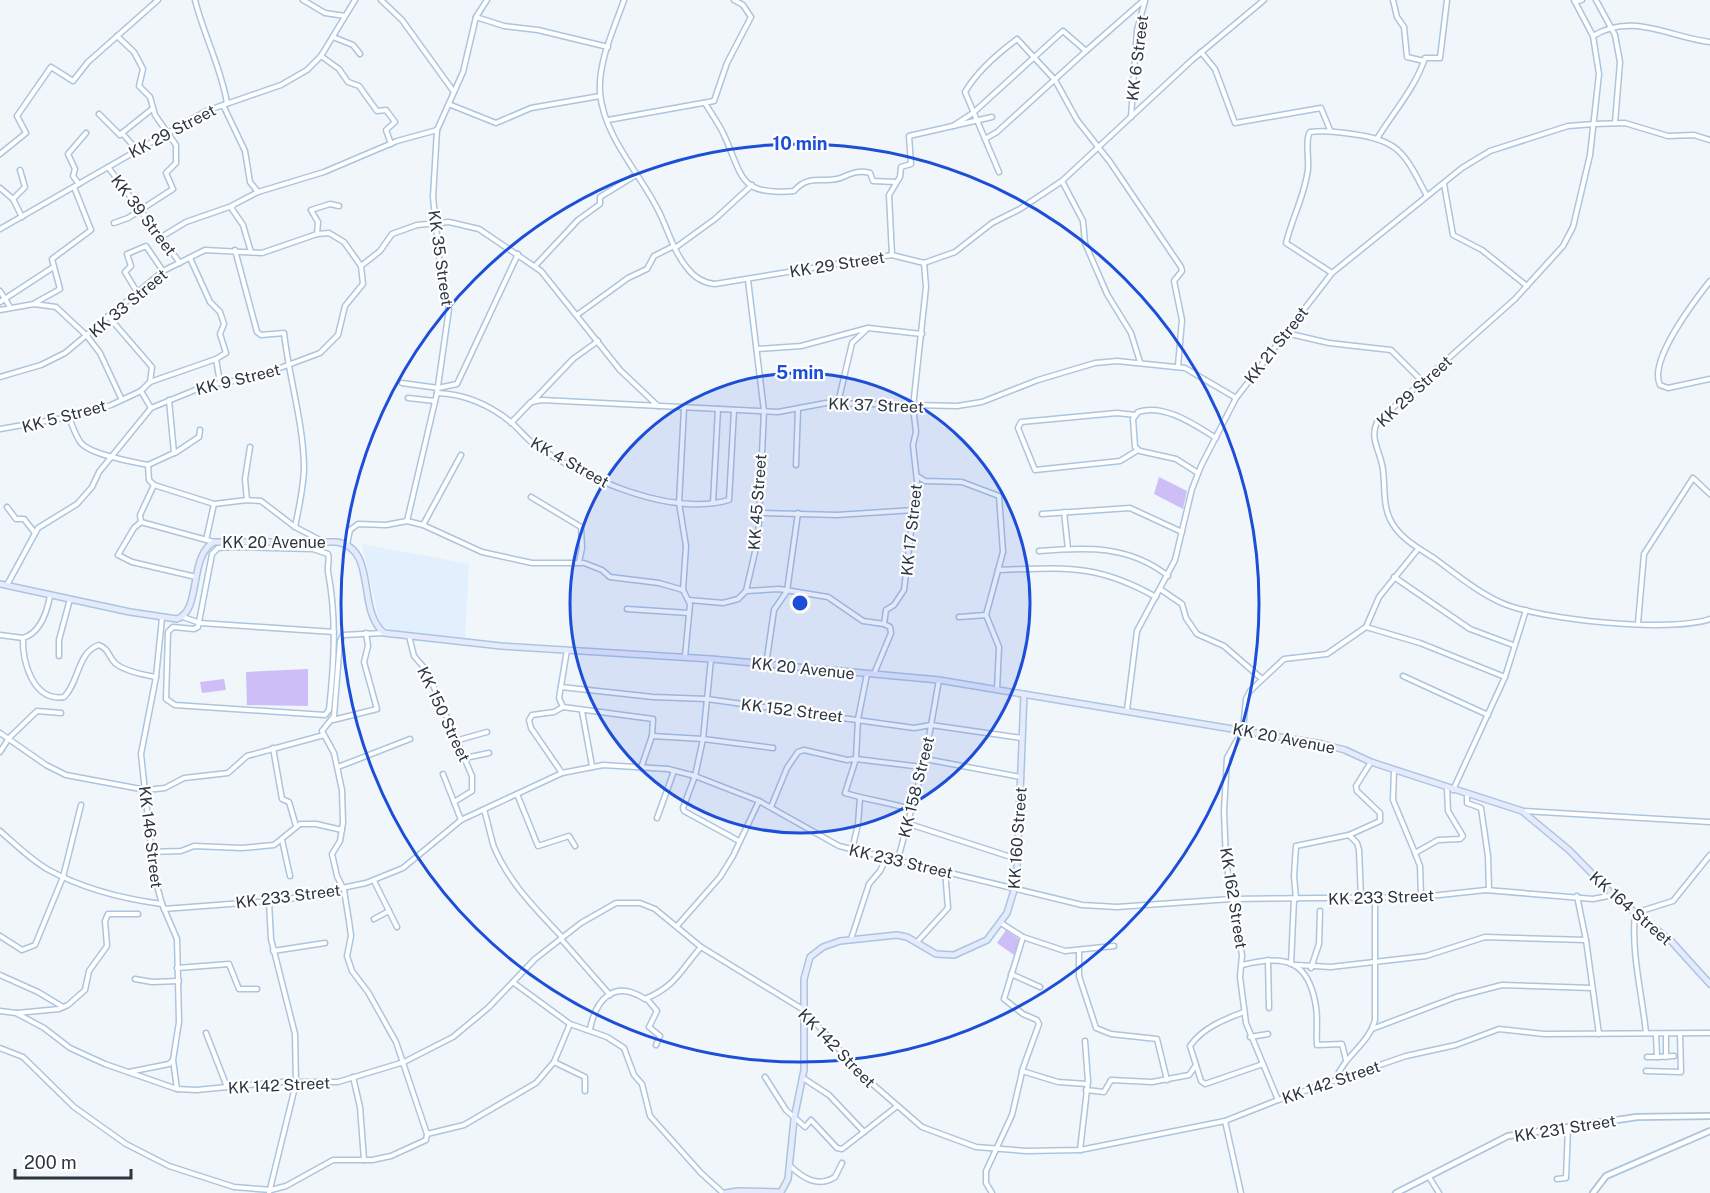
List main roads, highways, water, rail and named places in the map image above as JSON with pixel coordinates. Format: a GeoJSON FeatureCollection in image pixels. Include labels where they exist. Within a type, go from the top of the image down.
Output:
{"type":"FeatureCollection","features":[{"type":"Feature","properties":{"kind":"main road","name":"KK 20 Avenue"},"geometry":{"type":"LineString","coordinates":[[0,584],[162,618],[183,616],[189,609],[204,551],[214,542],[347,544],[358,555],[370,615],[375,625],[384,633],[567,650],[711,659],[939,681],[1127,710],[1243,729],[1345,750],[1371,762],[1522,812]]}},
{"type":"Feature","properties":{"kind":"main road","name":"KK 160 Street"},"geometry":{"type":"LineString","coordinates":[[783,1193],[788,1179],[794,1119],[806,1055],[804,979],[807,962],[822,947],[851,939],[897,935],[917,942],[936,954],[954,955],[987,940],[1001,923],[1015,887],[1024,694]]}},
{"type":"Feature","properties":{"kind":"main road","name":"KK 164 Street"},"geometry":{"type":"LineString","coordinates":[[1522,812],[1569,850],[1613,896],[1672,942],[1710,984]]}},
{"type":"Feature","properties":{"kind":"main road"},"geometry":{"type":"LineString","coordinates":[[724,1193],[738,1191],[783,1193]]}}]}
